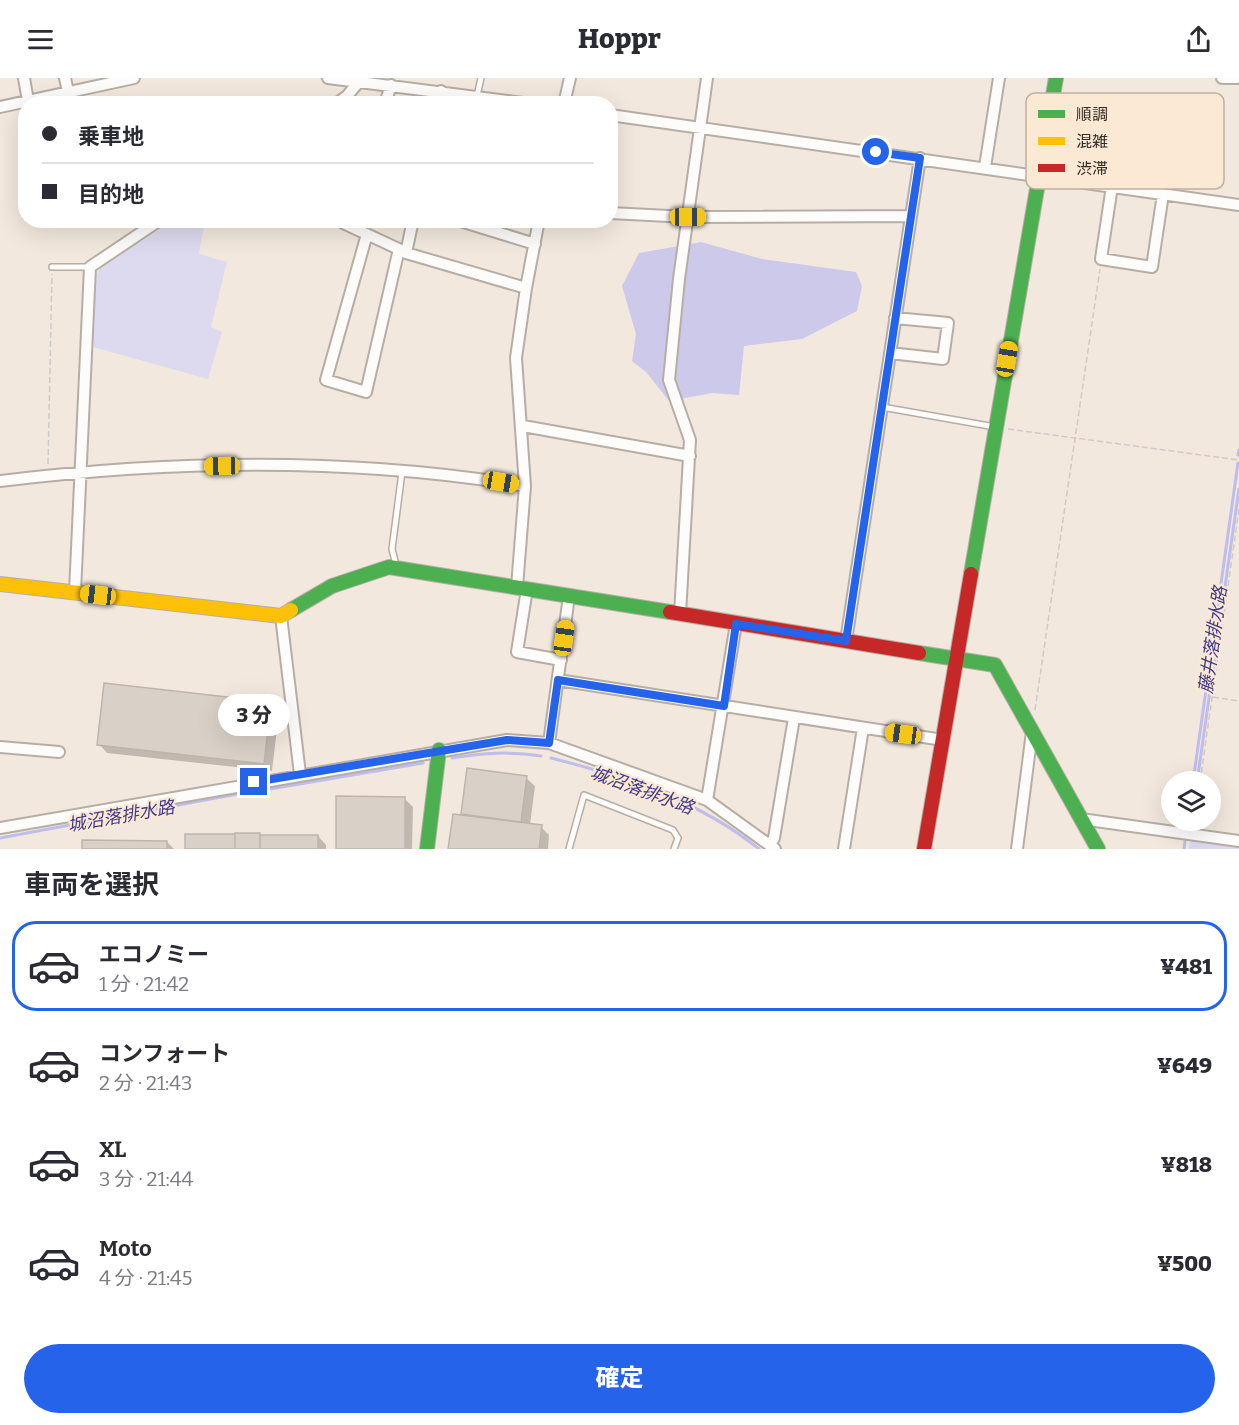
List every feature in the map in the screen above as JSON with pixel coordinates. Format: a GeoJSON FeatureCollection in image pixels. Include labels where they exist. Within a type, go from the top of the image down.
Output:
{"type":"FeatureCollection","features":[{"type":"Feature","properties":{"kind":"street"},"geometry":{"type":"LineString","coordinates":[[24,78],[27,96]]}},
{"type":"Feature","properties":{"kind":"street"},"geometry":{"type":"LineString","coordinates":[[65,78],[68,92]]}},
{"type":"Feature","properties":{"kind":"street"},"geometry":{"type":"LineString","coordinates":[[50,96],[112,80],[130,78]]}},
{"type":"Feature","properties":{"kind":"street"},"geometry":{"type":"LineString","coordinates":[[328,78],[361,80],[477,96]]}},
{"type":"Feature","properties":{"kind":"street"},"geometry":{"type":"LineString","coordinates":[[566,96],[570,78]]}},
{"type":"Feature","properties":{"kind":"street"},"geometry":{"type":"LineString","coordinates":[[680,614],[690,440],[669,380],[679,279],[707,78]]}},
{"type":"Feature","properties":{"kind":"street"},"geometry":{"type":"LineString","coordinates":[[985,167],[999,78]]}},
{"type":"Feature","properties":{"kind":"street"},"geometry":{"type":"LineString","coordinates":[[1053,93],[1056,78]]}},
{"type":"Feature","properties":{"kind":"street"},"geometry":{"type":"LineString","coordinates":[[1222,78],[1237,78]]}},
{"type":"Feature","properties":{"kind":"street"},"geometry":{"type":"LineString","coordinates":[[344,96],[361,80]]}},
{"type":"Feature","properties":{"kind":"street"},"geometry":{"type":"LineString","coordinates":[[388,96],[391,85]]}},
{"type":"Feature","properties":{"kind":"street"},"geometry":{"type":"LineString","coordinates":[[440,96],[441,91]]}},
{"type":"Feature","properties":{"kind":"street"},"geometry":{"type":"LineString","coordinates":[[0,107],[18,103]]}},
{"type":"Feature","properties":{"kind":"street"},"geometry":{"type":"LineString","coordinates":[[618,116],[1026,174]]}},
{"type":"Feature","properties":{"kind":"street"},"geometry":{"type":"LineString","coordinates":[[846,641],[920,158]]}},
{"type":"Feature","properties":{"kind":"street"},"geometry":{"type":"LineString","coordinates":[[924,849],[1037,189]]}},
{"type":"Feature","properties":{"kind":"street"},"geometry":{"type":"LineString","coordinates":[[1112,189],[1101,260],[1152,267],[1163,194]]}},
{"type":"Feature","properties":{"kind":"street"},"geometry":{"type":"LineString","coordinates":[[1131,189],[1239,205]]}},
{"type":"Feature","properties":{"kind":"street"},"geometry":{"type":"LineString","coordinates":[[618,213],[688,217],[911,216]]}},
{"type":"Feature","properties":{"kind":"street"},"geometry":{"type":"LineString","coordinates":[[75,592],[90,267],[148,228]]}},
{"type":"Feature","properties":{"kind":"street"},"geometry":{"type":"LineString","coordinates":[[354,228],[402,251],[526,288]]}},
{"type":"Feature","properties":{"kind":"street"},"geometry":{"type":"LineString","coordinates":[[367,234],[326,380],[366,392],[402,251],[410,228]]}},
{"type":"Feature","properties":{"kind":"street"},"geometry":{"type":"LineString","coordinates":[[482,228],[535,244]]}},
{"type":"Feature","properties":{"kind":"street"},"geometry":{"type":"LineString","coordinates":[[538,228],[516,358],[523,426],[525,486],[522,588],[517,652],[561,660]]}},
{"type":"Feature","properties":{"kind":"street"},"geometry":{"type":"LineString","coordinates":[[890,354],[943,359],[948,323],[895,318]]}},
{"type":"Feature","properties":{"kind":"street"},"geometry":{"type":"LineString","coordinates":[[523,426],[690,456]]}},
{"type":"Feature","properties":{"kind":"street"},"geometry":{"type":"LineString","coordinates":[[0,481],[81,471],[269,465],[466,476],[525,486]]}},
{"type":"Feature","properties":{"kind":"street"},"geometry":{"type":"LineString","coordinates":[[0,584],[281,616],[332,586],[389,567],[995,665],[1096,847]]}},
{"type":"Feature","properties":{"kind":"street"},"geometry":{"type":"LineString","coordinates":[[549,743],[569,596]]}},
{"type":"Feature","properties":{"kind":"street"},"geometry":{"type":"LineString","coordinates":[[281,616],[300,774]]}},
{"type":"Feature","properties":{"kind":"street"},"geometry":{"type":"LineString","coordinates":[[707,800],[736,624]]}},
{"type":"Feature","properties":{"kind":"street"},"geometry":{"type":"LineString","coordinates":[[558,680],[943,740]]}},
{"type":"Feature","properties":{"kind":"street"},"geometry":{"type":"LineString","coordinates":[[0,828],[300,774],[507,740],[549,743],[707,800],[772,847],[794,718]]}},
{"type":"Feature","properties":{"kind":"street"},"geometry":{"type":"LineString","coordinates":[[844,849],[863,728]]}},
{"type":"Feature","properties":{"kind":"street"},"geometry":{"type":"LineString","coordinates":[[1017,849],[1032,732]]}},
{"type":"Feature","properties":{"kind":"street"},"geometry":{"type":"LineString","coordinates":[[0,747],[59,752]]}},
{"type":"Feature","properties":{"kind":"street"},"geometry":{"type":"LineString","coordinates":[[426,849],[439,750]]}},
{"type":"Feature","properties":{"kind":"street"},"geometry":{"type":"LineString","coordinates":[[1081,819],[1239,840]]}},
{"type":"Feature","properties":{"kind":"lane"},"geometry":{"type":"LineString","coordinates":[[477,96],[481,78]]}},
{"type":"Feature","properties":{"kind":"lane"},"geometry":{"type":"LineString","coordinates":[[52,267],[90,267]]}},
{"type":"Feature","properties":{"kind":"lane"},"geometry":{"type":"LineString","coordinates":[[882,407],[995,427]]}},
{"type":"Feature","properties":{"kind":"lane"},"geometry":{"type":"LineString","coordinates":[[397,568],[392,549],[402,472]]}},
{"type":"Feature","properties":{"kind":"lane"},"geometry":{"type":"LineString","coordinates":[[569,849],[584,795],[673,830],[678,838],[674,849]]}},
{"type":"Feature","properties":{"kind":"path"},"geometry":{"type":"LineString","coordinates":[[1032,732],[1073,438],[1101,260]]}},
{"type":"Feature","properties":{"kind":"path"},"geometry":{"type":"LineString","coordinates":[[47,476],[52,267]]}},
{"type":"Feature","properties":{"kind":"path"},"geometry":{"type":"LineString","coordinates":[[995,427],[1239,460]]}},
{"type":"Feature","properties":{"kind":"path"},"geometry":{"type":"LineString","coordinates":[[1202,771],[1239,509]]}},
{"type":"Feature","properties":{"kind":"path"},"geometry":{"type":"LineString","coordinates":[[1212,697],[1239,701]]}},
{"type":"Feature","properties":{"kind":"shaded area"},"geometry":{"type":"Polygon","coordinates":[[[161,228],[204,228],[199,254],[227,262],[211,327],[222,332],[208,379],[93,347],[95,278],[100,268],[161,228]]]}},
{"type":"Feature","properties":{"kind":"shaded area"},"geometry":{"type":"Polygon","coordinates":[[[701,242],[762,259],[856,272],[862,286],[857,311],[802,339],[744,346],[739,395],[712,393],[669,401],[646,372],[632,361],[636,334],[622,286],[639,253],[701,242]]]}},
{"type":"Feature","properties":{"kind":"shaded area"},"geometry":{"type":"Polygon","coordinates":[[[1190,839],[1239,846],[1239,849],[1189,849],[1190,839]]]}},
{"type":"Feature","properties":{"kind":"building"},"geometry":{"type":"Polygon","coordinates":[[[104,683],[271,702],[264,764],[97,745],[104,683]]]}},
{"type":"Feature","properties":{"kind":"building"},"geometry":{"type":"Polygon","coordinates":[[[467,768],[527,776],[521,822],[461,814],[467,768]]]}},
{"type":"Feature","properties":{"kind":"building"},"geometry":{"type":"Polygon","coordinates":[[[336,796],[405,797],[405,849],[336,849],[336,796]]]}},
{"type":"Feature","properties":{"kind":"building"},"geometry":{"type":"Polygon","coordinates":[[[453,814],[542,825],[539,849],[448,849],[453,814]]]}},
{"type":"Feature","properties":{"kind":"building"},"geometry":{"type":"Polygon","coordinates":[[[235,833],[260,833],[260,849],[235,849],[235,833]]]}},
{"type":"Feature","properties":{"kind":"building"},"geometry":{"type":"Polygon","coordinates":[[[185,834],[235,834],[235,849],[185,849],[185,834]]]}},
{"type":"Feature","properties":{"kind":"building"},"geometry":{"type":"Polygon","coordinates":[[[260,835],[318,835],[318,849],[260,849],[260,835]]]}},
{"type":"Feature","properties":{"kind":"building"},"geometry":{"type":"Polygon","coordinates":[[[82,840],[167,841],[167,849],[82,849],[82,840]]]}},
{"type":"Feature","properties":{"kind":"waterway","name":"藤井落排水路"},"geometry":{"type":"LineString","coordinates":[[1238,455],[1239,450]]}},
{"type":"Feature","properties":{"kind":"waterway","name":"藤井落排水路"},"geometry":{"type":"LineString","coordinates":[[1195,771],[1238,463]]}},
{"type":"Feature","properties":{"kind":"waterway"},"geometry":{"type":"LineString","coordinates":[[1199,771],[1239,489]]}},
{"type":"Feature","properties":{"kind":"waterway","name":"城沼落排水路"},"geometry":{"type":"LineString","coordinates":[[452,758],[496,753],[541,756]]}},
{"type":"Feature","properties":{"kind":"waterway","name":"城沼落排水路"},"geometry":{"type":"LineString","coordinates":[[551,758],[607,773],[660,792],[711,817],[759,849]]}},
{"type":"Feature","properties":{"kind":"waterway","name":"城沼落排水路"},"geometry":{"type":"LineString","coordinates":[[252,792],[423,763]]}},
{"type":"Feature","properties":{"kind":"waterway","name":"城沼落排水路"},"geometry":{"type":"LineString","coordinates":[[0,838],[243,793]]}},
{"type":"Feature","properties":{"kind":"waterway","name":"藤井落排水路"},"geometry":{"type":"LineString","coordinates":[[1184,849],[1185,841]]}},
{"type":"Feature","properties":{"kind":"traffic: fast"},"geometry":{"type":"LineString","coordinates":[[1053,93],[1056,78]]}},
{"type":"Feature","properties":{"kind":"traffic: fast"},"geometry":{"type":"LineString","coordinates":[[971,574],[1037,189]]}},
{"type":"Feature","properties":{"kind":"traffic: fast"},"geometry":{"type":"LineString","coordinates":[[291,610],[332,586],[389,567],[670,612]]}},
{"type":"Feature","properties":{"kind":"traffic: fast"},"geometry":{"type":"LineString","coordinates":[[919,653],[995,665],[1098,849]]}},
{"type":"Feature","properties":{"kind":"traffic: fast"},"geometry":{"type":"LineString","coordinates":[[427,849],[439,750]]}},
{"type":"Feature","properties":{"kind":"traffic: slow"},"geometry":{"type":"LineString","coordinates":[[0,584],[281,616],[291,610]]}},
{"type":"Feature","properties":{"kind":"traffic: jam"},"geometry":{"type":"LineString","coordinates":[[924,849],[971,574]]}},
{"type":"Feature","properties":{"kind":"traffic: jam"},"geometry":{"type":"LineString","coordinates":[[670,612],[919,653]]}},
{"type":"Feature","properties":{"kind":"route"},"geometry":{"type":"LineString","coordinates":[[254,782],[507,740],[549,743],[558,680],[724,706],[736,624],[846,641],[920,158],[876,152]]}}]}
